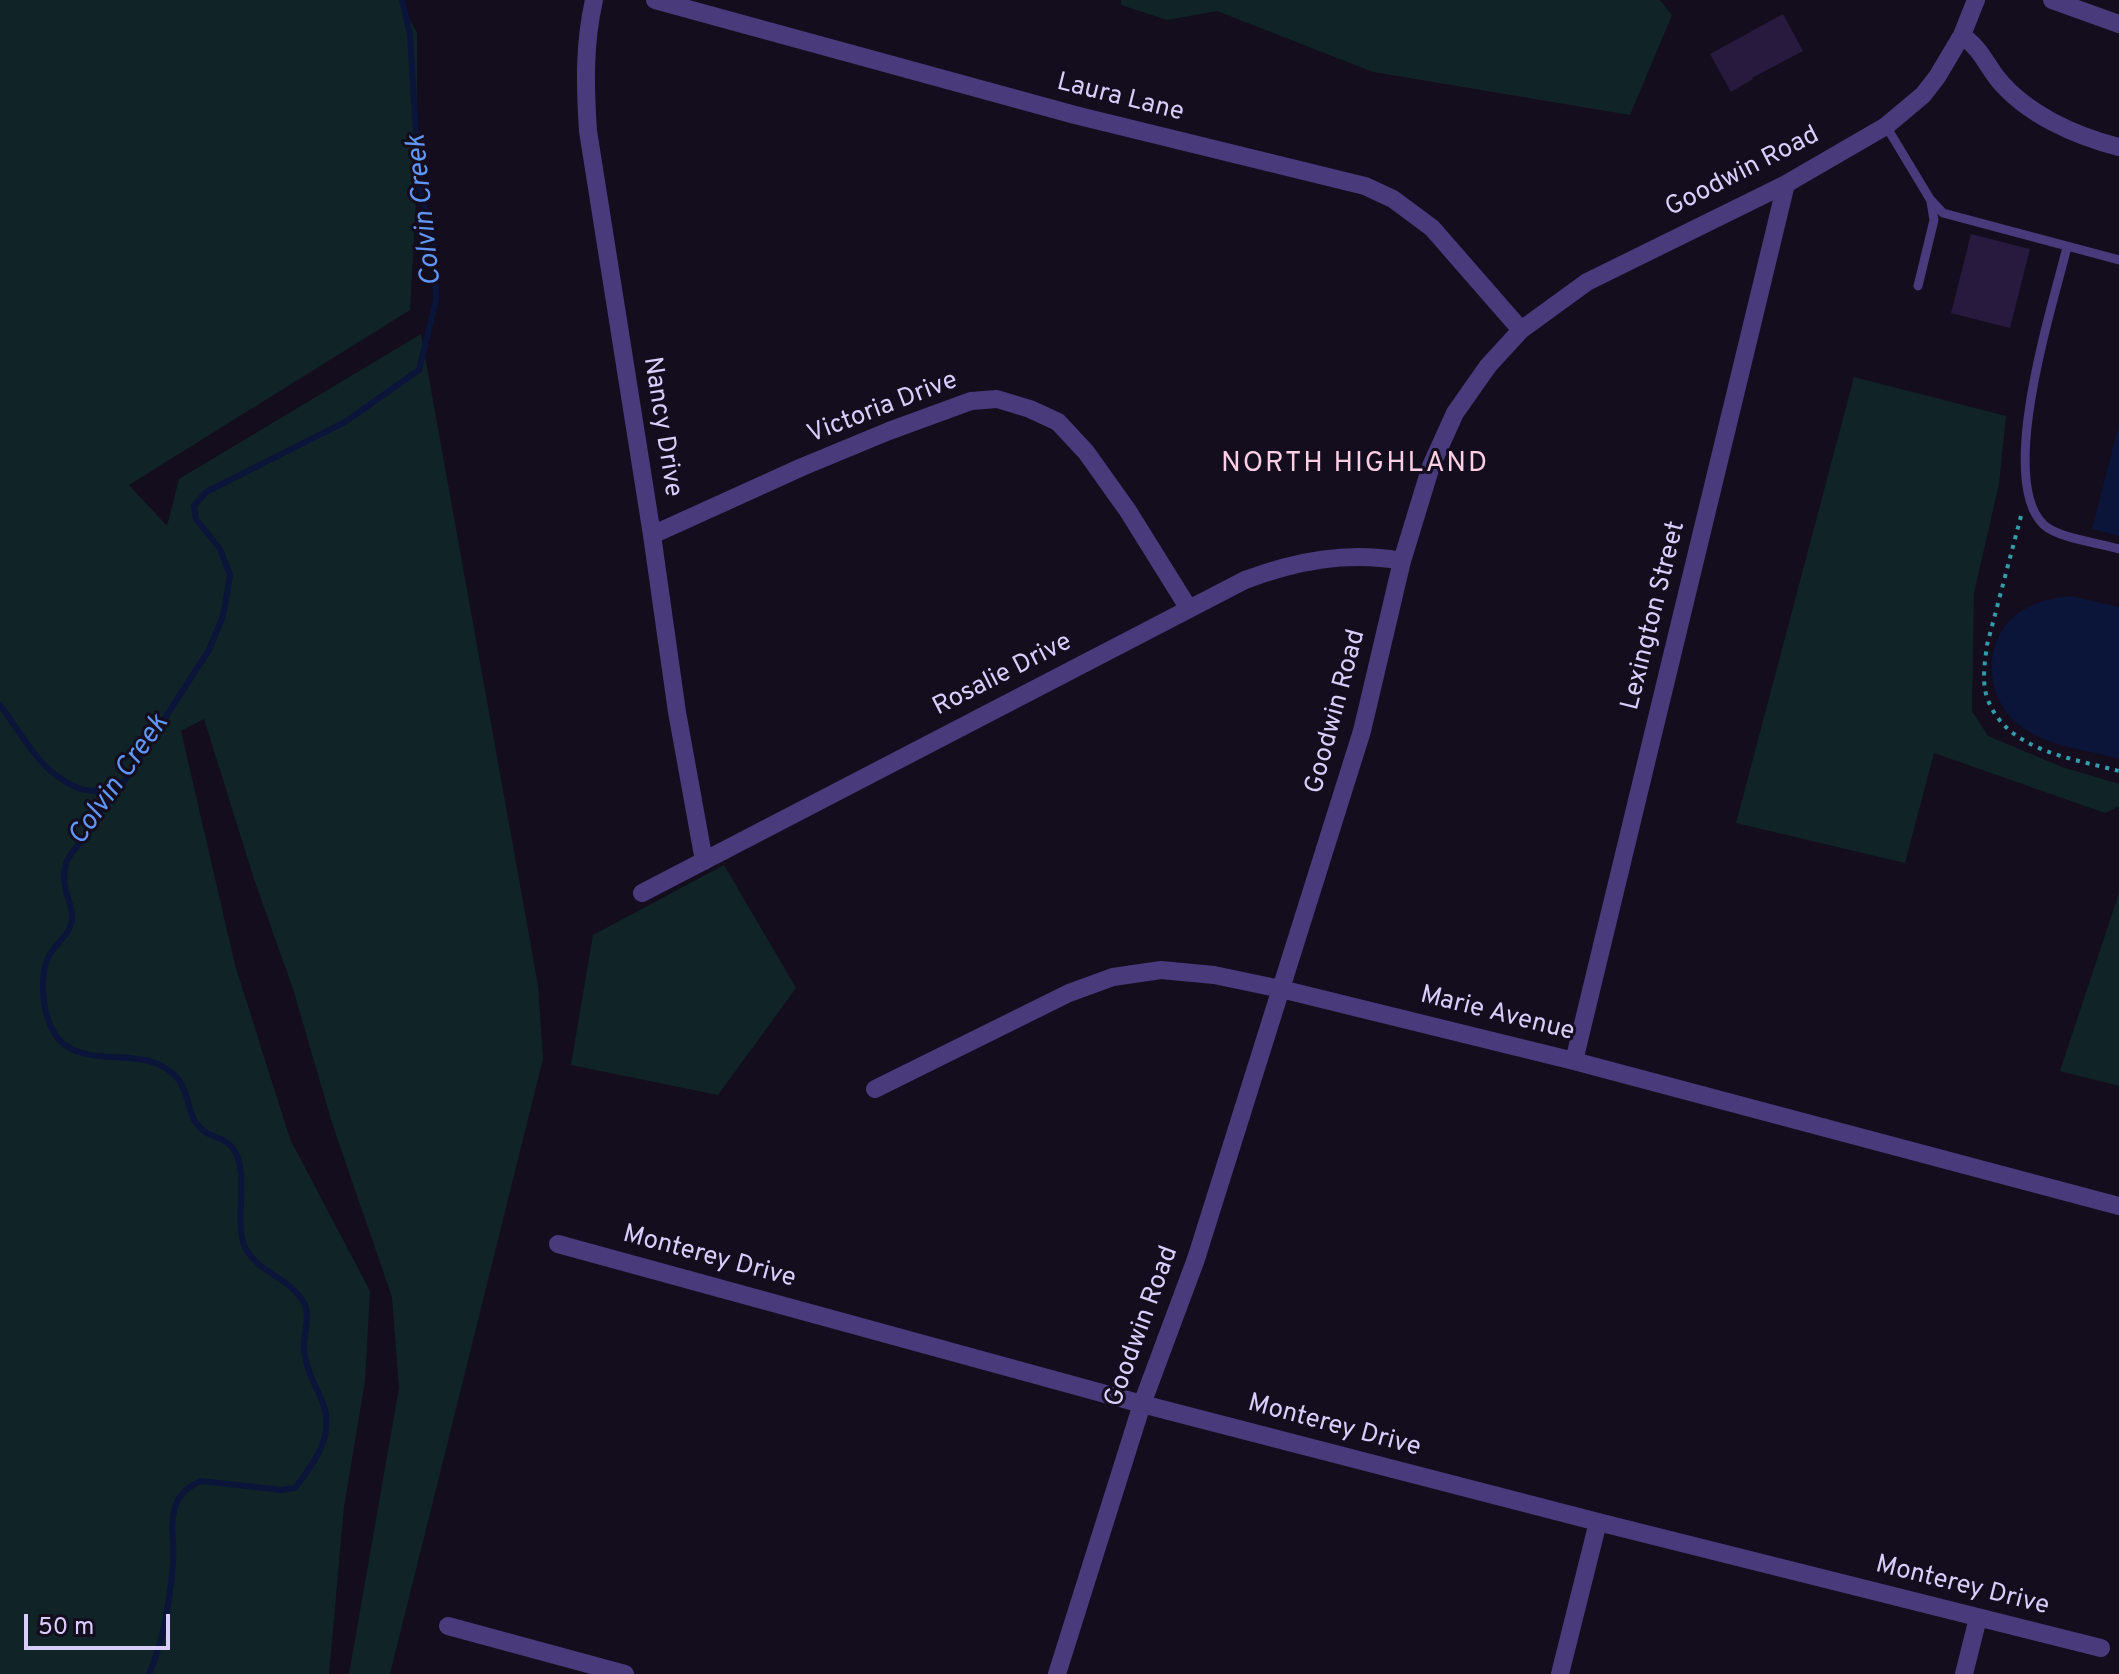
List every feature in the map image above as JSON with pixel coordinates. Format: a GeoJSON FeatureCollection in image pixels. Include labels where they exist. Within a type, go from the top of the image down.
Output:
{"type":"FeatureCollection","features":[{"type":"Feature","properties":{"kind":"street","name":"Nancy Drive"},"geometry":{"type":"LineString","coordinates":[[594,0],[586,33],[584,75],[588,131],[677,712],[704,861]]}},
{"type":"Feature","properties":{"kind":"street","name":"Laura Lane"},"geometry":{"type":"LineString","coordinates":[[655,0],[1075,115],[1365,186],[1393,199],[1432,228],[1521,330]]}},
{"type":"Feature","properties":{"kind":"street","name":"Goodwin Road"},"geometry":{"type":"LineString","coordinates":[[1057,1674],[1142,1404],[1196,1259],[1362,731],[1402,561],[1431,466],[1455,413],[1488,366],[1521,330],[1587,282],[1786,184],[1886,126],[1923,95],[1951,57],[1976,0]]}},
{"type":"Feature","properties":{"kind":"street"},"geometry":{"type":"LineString","coordinates":[[2052,0],[2119,24]]}},
{"type":"Feature","properties":{"kind":"street"},"geometry":{"type":"LineString","coordinates":[[1962,35],[1980,50],[1998,78],[2030,110],[2103,143],[2119,147]]}},
{"type":"Feature","properties":{"kind":"street","name":"Lexington Street"},"geometry":{"type":"LineString","coordinates":[[1574,1061],[1786,184]]}},
{"type":"Feature","properties":{"kind":"street","name":"Victoria Drive"},"geometry":{"type":"LineString","coordinates":[[652,535],[889,431],[971,401],[997,399],[1058,422],[1086,452],[1128,511],[1189,609]]}},
{"type":"Feature","properties":{"kind":"street","name":"Rosalie Drive"},"geometry":{"type":"LineString","coordinates":[[642,893],[1245,580],[1284,566],[1327,558],[1373,556],[1402,561]]}},
{"type":"Feature","properties":{"kind":"street","name":"Marie Avenue"},"geometry":{"type":"LineString","coordinates":[[875,1089],[1069,993],[1113,977],[1161,970],[1214,975],[1281,989],[1574,1061],[2119,1206]]}},
{"type":"Feature","properties":{"kind":"street","name":"Monterey Drive"},"geometry":{"type":"LineString","coordinates":[[558,1244],[1142,1404],[2101,1648]]}},
{"type":"Feature","properties":{"kind":"street"},"geometry":{"type":"LineString","coordinates":[[1560,1674],[1598,1522]]}},
{"type":"Feature","properties":{"kind":"street"},"geometry":{"type":"LineString","coordinates":[[1964,1674],[1978,1618]]}},
{"type":"Feature","properties":{"kind":"street"},"geometry":{"type":"LineString","coordinates":[[448,1626],[625,1674]]}},
{"type":"Feature","properties":{"kind":"lane"},"geometry":{"type":"LineString","coordinates":[[1886,126],[1937,209],[1952,217],[2119,260]]}},
{"type":"Feature","properties":{"kind":"lane"},"geometry":{"type":"LineString","coordinates":[[1918,286],[1934,220],[1930,199]]}},
{"type":"Feature","properties":{"kind":"lane"},"geometry":{"type":"LineString","coordinates":[[2067,247],[2026,428],[2027,493],[2035,514],[2045,526],[2055,532],[2119,549]]}},
{"type":"Feature","properties":{"kind":"path"},"geometry":{"type":"LineString","coordinates":[[2027,493],[1987,645],[1984,674],[1986,695],[1999,721],[2009,732],[2026,742],[2119,771]]}},
{"type":"Feature","properties":{"kind":"green space"},"geometry":{"type":"Polygon","coordinates":[[[0,0],[399,0],[417,33],[417,180],[410,310],[129,485],[167,526],[179,479],[421,334],[538,985],[543,1059],[390,1674],[349,1674],[399,1388],[392,1297],[333,1126],[293,989],[254,879],[204,719],[181,731],[235,965],[290,1139],[370,1291],[365,1381],[344,1507],[329,1674],[0,1674],[0,0]]]}},
{"type":"Feature","properties":{"kind":"green space"},"geometry":{"type":"Polygon","coordinates":[[[1121,0],[1660,0],[1672,15],[1630,115],[1373,72],[1217,11],[1167,20],[1121,5],[1121,0]]]}},
{"type":"Feature","properties":{"kind":"green space"},"geometry":{"type":"Polygon","coordinates":[[[1854,377],[2006,416],[1999,484],[1974,593],[1972,711],[1988,736],[2062,767],[2119,784],[2119,806],[2105,813],[1934,753],[1905,863],[1736,823],[1854,377]]]}},
{"type":"Feature","properties":{"kind":"green space"},"geometry":{"type":"Polygon","coordinates":[[[724,865],[796,988],[718,1095],[571,1065],[593,935],[724,865]]]}},
{"type":"Feature","properties":{"kind":"green space"},"geometry":{"type":"Polygon","coordinates":[[[2119,893],[2119,1086],[2060,1071],[2119,893]]]}},
{"type":"Feature","properties":{"kind":"water"},"geometry":{"type":"Polygon","coordinates":[[[2119,424],[2119,536],[2092,529],[2119,424]]]}},
{"type":"Feature","properties":{"kind":"water"},"geometry":{"type":"Polygon","coordinates":[[[2071,596],[2119,607],[2119,759],[2055,743],[2030,733],[2010,716],[1996,692],[1993,651],[2005,626],[2018,613],[2035,604],[2071,596]]]}},
{"type":"Feature","properties":{"kind":"building"},"geometry":{"type":"Polygon","coordinates":[[[1783,14],[1803,51],[1731,92],[1710,54],[1783,14]]]}},
{"type":"Feature","properties":{"kind":"building"},"geometry":{"type":"Polygon","coordinates":[[[1971,234],[2030,249],[2010,328],[1951,313],[1971,234]]]}},
{"type":"Feature","properties":{"kind":"waterway","name":"Colvin Creek"},"geometry":{"type":"LineString","coordinates":[[149,1674],[159,1648],[168,1605],[173,1556],[172,1521],[179,1498],[201,1481],[282,1490],[295,1488],[321,1447],[326,1413],[305,1357],[307,1314],[304,1303],[290,1286],[257,1262],[244,1245],[241,1173],[234,1150],[196,1123],[182,1084],[166,1068],[138,1059],[78,1052],[65,1045],[47,1016],[43,977],[49,956],[72,921],[64,876],[67,860],[91,829],[99,812],[115,795],[209,650],[223,616],[230,575],[220,549],[196,519],[194,506],[206,492],[345,422],[419,370],[436,300],[434,248],[419,183],[410,34],[402,0]]}},
{"type":"Feature","properties":{"kind":"waterway"},"geometry":{"type":"LineString","coordinates":[[0,705],[33,752],[53,773],[78,788],[115,795]]}},
{"type":"Feature","properties":{"kind":"district","name":"NORTH HIGHLAND"},"geometry":{"type":"Point","coordinates":[1355,465]}}]}
